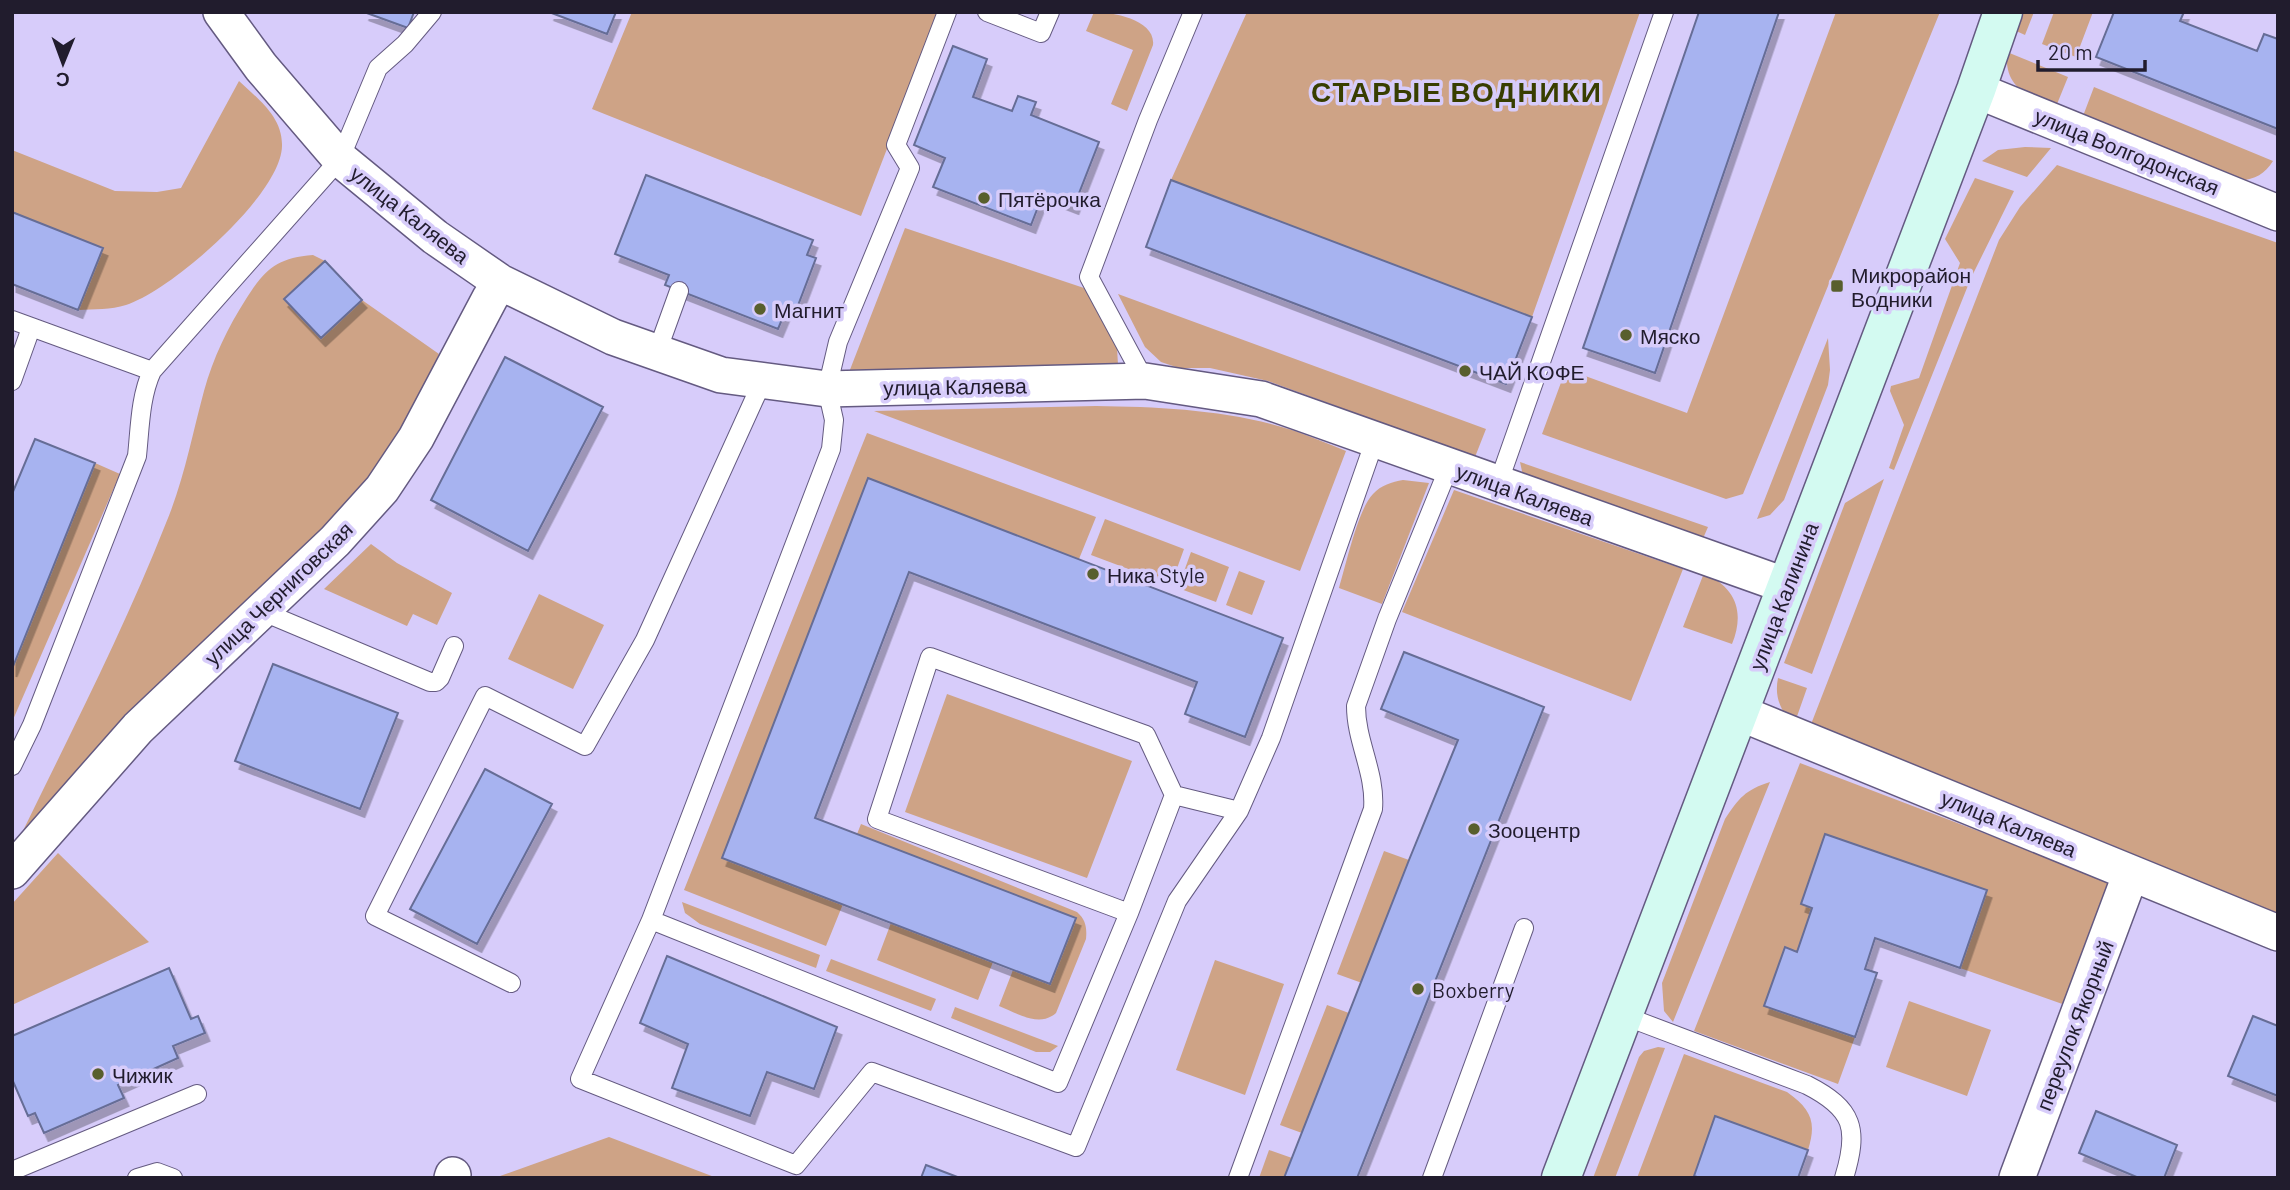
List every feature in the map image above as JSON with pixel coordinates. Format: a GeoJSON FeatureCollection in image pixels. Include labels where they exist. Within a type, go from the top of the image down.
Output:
{"type":"FeatureCollection","features":[{"type":"Feature","properties":{"kind":"main road","name":"улица Калинина"},"geometry":{"type":"LineString","coordinates":[[1561,1178],[1740,713],[1976,90],[2003,12]]}},
{"type":"Feature","properties":{"kind":"street","name":"улица Каляева"},"geometry":{"type":"LineString","coordinates":[[221,12],[261,67],[340,159],[435,237],[500,282],[613,337],[721,375],[827,388],[1145,381],[1262,398],[1787,586]]}},
{"type":"Feature","properties":{"kind":"street","name":"улица Волгодонская"},"geometry":{"type":"LineString","coordinates":[[1976,90],[2276,206]]}},
{"type":"Feature","properties":{"kind":"street","name":"улица Черниговская"},"geometry":{"type":"LineString","coordinates":[[12,872],[138,727],[335,541],[382,489],[415,438],[500,282]]}},
{"type":"Feature","properties":{"kind":"street","name":"улица Каляева"},"geometry":{"type":"LineString","coordinates":[[1740,713],[2278,933]]}},
{"type":"Feature","properties":{"kind":"street","name":"переулок Якорный"},"geometry":{"type":"LineString","coordinates":[[2017,1178],[2131,873]]}},
{"type":"Feature","properties":{"kind":"lane"},"geometry":{"type":"LineString","coordinates":[[12,766],[32,725],[137,456],[141,415],[152,371],[340,159],[378,68],[405,44],[432,12]]}},
{"type":"Feature","properties":{"kind":"lane"},"geometry":{"type":"LineString","coordinates":[[947,12],[896,145],[909,169],[838,342],[827,388],[834,420],[831,449],[651,920],[580,1079],[796,1165],[872,1072],[1076,1147],[1177,901],[1239,811],[1271,738],[1375,440]]}},
{"type":"Feature","properties":{"kind":"lane"},"geometry":{"type":"LineString","coordinates":[[987,12],[1041,33],[1050,12]]}},
{"type":"Feature","properties":{"kind":"lane"},"geometry":{"type":"LineString","coordinates":[[1145,381],[1089,277],[1148,120],[1193,12]]}},
{"type":"Feature","properties":{"kind":"lane"},"geometry":{"type":"LineString","coordinates":[[1497,484],[1664,12]]}},
{"type":"Feature","properties":{"kind":"lane"},"geometry":{"type":"LineString","coordinates":[[657,352],[679,291]]}},
{"type":"Feature","properties":{"kind":"lane"},"geometry":{"type":"LineString","coordinates":[[12,320],[152,371]]}},
{"type":"Feature","properties":{"kind":"lane"},"geometry":{"type":"LineString","coordinates":[[12,381],[31,328]]}},
{"type":"Feature","properties":{"kind":"lane"},"geometry":{"type":"LineString","coordinates":[[511,984],[375,916],[485,696],[585,746],[645,640],[763,380]]}},
{"type":"Feature","properties":{"kind":"lane"},"geometry":{"type":"LineString","coordinates":[[1238,1178],[1373,809],[1372,780],[1360,737],[1356,706],[1382,630],[1449,467]]}},
{"type":"Feature","properties":{"kind":"lane"},"geometry":{"type":"LineString","coordinates":[[261,611],[430,682],[436,682],[440,678],[454,646]]}},
{"type":"Feature","properties":{"kind":"lane"},"geometry":{"type":"LineString","coordinates":[[651,920],[1058,1083],[1129,913],[1174,796],[1146,735],[930,657],[877,819],[1129,913]]}},
{"type":"Feature","properties":{"kind":"lane"},"geometry":{"type":"LineString","coordinates":[[1174,796],[1239,811]]}},
{"type":"Feature","properties":{"kind":"lane"},"geometry":{"type":"LineString","coordinates":[[1432,1178],[1524,928]]}},
{"type":"Feature","properties":{"kind":"lane"},"geometry":{"type":"LineString","coordinates":[[1622,1015],[1807,1085],[1829,1096],[1842,1108],[1849,1121],[1852,1140],[1844,1178]]}},
{"type":"Feature","properties":{"kind":"lane"},"geometry":{"type":"LineString","coordinates":[[12,1171],[197,1094]]}},
{"type":"Feature","properties":{"kind":"lane"},"geometry":{"type":"LineString","coordinates":[[136,1178],[157,1172],[173,1178]]}},
{"type":"Feature","properties":{"kind":"shaded area"},"geometry":{"type":"Polygon","coordinates":[[[632,12],[940,12],[861,216],[592,109],[632,12]]]}},
{"type":"Feature","properties":{"kind":"shaded area"},"geometry":{"type":"Polygon","coordinates":[[[1094,12],[1132,19],[1148,29],[1152,36],[1153,45],[1127,111],[1111,104],[1133,50],[1086,31],[1094,12]]]}},
{"type":"Feature","properties":{"kind":"shaded area"},"geometry":{"type":"Polygon","coordinates":[[[1247,12],[1640,12],[1532,317],[1171,180],[1247,12]]]}},
{"type":"Feature","properties":{"kind":"shaded area"},"geometry":{"type":"Polygon","coordinates":[[[1836,12],[1940,12],[1743,494],[1726,499],[1542,434],[1566,369],[1687,413],[1836,12]]]}},
{"type":"Feature","properties":{"kind":"shaded area"},"geometry":{"type":"Polygon","coordinates":[[[2023,12],[2034,12],[2025,35],[2014,30],[2023,12]]]}},
{"type":"Feature","properties":{"kind":"shaded area"},"geometry":{"type":"Polygon","coordinates":[[[2054,12],[2093,12],[2076,57],[2042,44],[2054,12]]]}},
{"type":"Feature","properties":{"kind":"shaded area"},"geometry":{"type":"Polygon","coordinates":[[[2007,52],[2068,77],[2055,109],[2019,89],[2013,82],[2007,64],[2007,52]]]}},
{"type":"Feature","properties":{"kind":"shaded area"},"geometry":{"type":"Polygon","coordinates":[[[239,81],[268,109],[281,136],[282,146],[277,166],[264,189],[221,238],[170,281],[126,305],[108,309],[78,310],[103,248],[12,212],[12,150],[115,191],[157,192],[181,188],[239,81]]]}},
{"type":"Feature","properties":{"kind":"shaded area"},"geometry":{"type":"Polygon","coordinates":[[[2094,87],[2273,161],[2259,175],[2240,181],[2083,116],[2094,87]]]}},
{"type":"Feature","properties":{"kind":"shaded area"},"geometry":{"type":"Polygon","coordinates":[[[2051,148],[2027,177],[1982,161],[1998,150],[2051,148]]]}},
{"type":"Feature","properties":{"kind":"shaded area"},"geometry":{"type":"Polygon","coordinates":[[[2057,165],[2278,243],[2278,916],[1808,732],[1999,240],[2020,207],[2057,165]]]}},
{"type":"Feature","properties":{"kind":"shaded area"},"geometry":{"type":"Polygon","coordinates":[[[1975,178],[2014,191],[1971,278],[1894,470],[1889,468],[1904,425],[1890,391],[1891,386],[1919,378],[1960,263],[1945,239],[1975,178]]]}},
{"type":"Feature","properties":{"kind":"shaded area"},"geometry":{"type":"Polygon","coordinates":[[[905,228],[1087,289],[1117,347],[1118,365],[846,380],[905,228]]]}},
{"type":"Feature","properties":{"kind":"shaded area"},"geometry":{"type":"Polygon","coordinates":[[[313,255],[325,261],[284,300],[321,338],[362,300],[439,354],[417,403],[367,480],[319,536],[18,841],[95,684],[149,564],[178,490],[208,379],[227,332],[246,299],[266,273],[281,262],[313,255]]]}},
{"type":"Feature","properties":{"kind":"shaded area"},"geometry":{"type":"Polygon","coordinates":[[[1118,294],[1486,429],[1475,457],[1268,381],[1210,368],[1179,368],[1161,362],[1145,347],[1118,294]]]}},
{"type":"Feature","properties":{"kind":"shaded area"},"geometry":{"type":"Polygon","coordinates":[[[1828,338],[1828,385],[1784,500],[1770,515],[1757,519],[1828,338]]]}},
{"type":"Feature","properties":{"kind":"shaded area"},"geometry":{"type":"Polygon","coordinates":[[[1096,406],[1172,409],[1246,418],[1295,431],[1346,451],[1300,571],[874,411],[1096,406]]]}},
{"type":"Feature","properties":{"kind":"shaded area"},"geometry":{"type":"Polygon","coordinates":[[[867,433],[1096,517],[1079,559],[868,479],[722,858],[843,904],[826,946],[684,890],[867,433]]]}},
{"type":"Feature","properties":{"kind":"shaded area"},"geometry":{"type":"Polygon","coordinates":[[[1520,462],[1708,527],[1701,543],[1523,476],[1520,462]]]}},
{"type":"Feature","properties":{"kind":"shaded area"},"geometry":{"type":"Polygon","coordinates":[[[95,463],[120,474],[12,722],[12,669],[95,463]]]}},
{"type":"Feature","properties":{"kind":"shaded area"},"geometry":{"type":"Polygon","coordinates":[[[1884,479],[1812,674],[1784,663],[1845,503],[1884,479]]]}},
{"type":"Feature","properties":{"kind":"shaded area"},"geometry":{"type":"Polygon","coordinates":[[[1403,480],[1429,483],[1382,604],[1339,588],[1357,524],[1368,501],[1380,488],[1403,480]]]}},
{"type":"Feature","properties":{"kind":"shaded area"},"geometry":{"type":"Polygon","coordinates":[[[1454,490],[1683,569],[1631,701],[1402,612],[1454,490]]]}},
{"type":"Feature","properties":{"kind":"shaded area"},"geometry":{"type":"Polygon","coordinates":[[[1105,519],[1184,549],[1171,585],[1091,555],[1105,519]]]}},
{"type":"Feature","properties":{"kind":"shaded area"},"geometry":{"type":"Polygon","coordinates":[[[371,544],[397,563],[452,593],[437,625],[413,614],[407,626],[324,589],[371,544]]]}},
{"type":"Feature","properties":{"kind":"shaded area"},"geometry":{"type":"Polygon","coordinates":[[[1191,552],[1229,567],[1216,602],[1178,588],[1191,552]]]}},
{"type":"Feature","properties":{"kind":"shaded area"},"geometry":{"type":"Polygon","coordinates":[[[1239,571],[1265,581],[1252,615],[1226,605],[1239,571]]]}},
{"type":"Feature","properties":{"kind":"shaded area"},"geometry":{"type":"Polygon","coordinates":[[[1704,573],[1724,586],[1735,602],[1738,622],[1732,644],[1683,627],[1704,573]]]}},
{"type":"Feature","properties":{"kind":"shaded area"},"geometry":{"type":"Polygon","coordinates":[[[539,594],[604,625],[573,689],[508,659],[539,594]]]}},
{"type":"Feature","properties":{"kind":"shaded area"},"geometry":{"type":"Polygon","coordinates":[[[1778,678],[1807,688],[1794,725],[1780,704],[1778,678]]]}},
{"type":"Feature","properties":{"kind":"shaded area"},"geometry":{"type":"Polygon","coordinates":[[[947,694],[1132,761],[1087,878],[905,812],[947,694]]]}},
{"type":"Feature","properties":{"kind":"shaded area"},"geometry":{"type":"Polygon","coordinates":[[[1800,763],[2115,883],[2068,1006],[1960,968],[1987,890],[1825,834],[1801,903],[1812,908],[1797,952],[1785,948],[1764,1006],[1855,1037],[1838,1084],[1694,1031],[1800,763]]]}},
{"type":"Feature","properties":{"kind":"shaded area"},"geometry":{"type":"Polygon","coordinates":[[[1770,782],[1673,1022],[1664,1011],[1662,983],[1725,819],[1743,796],[1770,782]]]}},
{"type":"Feature","properties":{"kind":"shaded area"},"geometry":{"type":"Polygon","coordinates":[[[861,824],[1077,912],[1085,924],[1086,939],[1056,1013],[1035,1019],[999,1006],[1013,970],[1050,984],[1075,918],[857,834],[861,824]]]}},
{"type":"Feature","properties":{"kind":"shaded area"},"geometry":{"type":"Polygon","coordinates":[[[1384,851],[1409,860],[1362,983],[1337,974],[1384,851]]]}},
{"type":"Feature","properties":{"kind":"shaded area"},"geometry":{"type":"Polygon","coordinates":[[[58,853],[149,942],[12,1005],[12,904],[58,853]]]}},
{"type":"Feature","properties":{"kind":"shaded area"},"geometry":{"type":"Polygon","coordinates":[[[682,902],[820,955],[816,968],[700,924],[685,913],[682,902]]]}},
{"type":"Feature","properties":{"kind":"shaded area"},"geometry":{"type":"Polygon","coordinates":[[[891,923],[993,962],[978,1000],[877,960],[891,923]]]}},
{"type":"Feature","properties":{"kind":"shaded area"},"geometry":{"type":"Polygon","coordinates":[[[831,959],[936,999],[931,1011],[826,971],[831,959]]]}},
{"type":"Feature","properties":{"kind":"shaded area"},"geometry":{"type":"Polygon","coordinates":[[[1215,960],[1284,984],[1245,1095],[1176,1070],[1215,960]]]}},
{"type":"Feature","properties":{"kind":"shaded area"},"geometry":{"type":"Polygon","coordinates":[[[1909,1001],[1991,1030],[1967,1096],[1886,1067],[1909,1001]]]}},
{"type":"Feature","properties":{"kind":"shaded area"},"geometry":{"type":"Polygon","coordinates":[[[1327,1005],[1349,1013],[1302,1133],[1280,1125],[1327,1005]]]}},
{"type":"Feature","properties":{"kind":"shaded area"},"geometry":{"type":"Polygon","coordinates":[[[955,1007],[1058,1046],[1050,1052],[1036,1052],[951,1018],[955,1007]]]}},
{"type":"Feature","properties":{"kind":"shaded area"},"geometry":{"type":"Polygon","coordinates":[[[1665,1048],[1615,1178],[1593,1178],[1639,1057],[1644,1051],[1665,1048]]]}},
{"type":"Feature","properties":{"kind":"shaded area"},"geometry":{"type":"Polygon","coordinates":[[[1684,1054],[1787,1092],[1795,1098],[1807,1110],[1812,1124],[1808,1150],[1715,1116],[1694,1175],[1700,1178],[1637,1178],[1684,1054]]]}},
{"type":"Feature","properties":{"kind":"shaded area"},"geometry":{"type":"Polygon","coordinates":[[[609,1137],[717,1178],[499,1178],[500,1176],[609,1137]]]}},
{"type":"Feature","properties":{"kind":"shaded area"},"geometry":{"type":"Polygon","coordinates":[[[1269,1150],[1292,1158],[1284,1178],[1259,1178],[1269,1150]]]}},
{"type":"Feature","properties":{"kind":"building"},"geometry":{"type":"Polygon","coordinates":[[[364,12],[414,12],[408,28],[364,12]]]}},
{"type":"Feature","properties":{"kind":"building"},"geometry":{"type":"Polygon","coordinates":[[[549,12],[616,12],[607,34],[549,12]]]}},
{"type":"Feature","properties":{"kind":"building"},"geometry":{"type":"Polygon","coordinates":[[[1699,12],[1779,12],[1655,373],[1583,348],[1699,12]]]}},
{"type":"Feature","properties":{"kind":"building"},"geometry":{"type":"Polygon","coordinates":[[[2114,12],[2184,12],[2180,21],[2257,51],[2264,34],[2278,39],[2278,129],[2096,57],[2114,12]]]}},
{"type":"Feature","properties":{"kind":"building"},"geometry":{"type":"Polygon","coordinates":[[[953,46],[987,59],[973,97],[1012,111],[1018,96],[1036,102],[1031,115],[1099,142],[1074,206],[1043,194],[1031,225],[933,187],[945,158],[914,145],[953,46]]]}},
{"type":"Feature","properties":{"kind":"building"},"geometry":{"type":"Polygon","coordinates":[[[646,175],[813,240],[807,255],[816,258],[797,308],[788,305],[778,329],[665,285],[669,275],[615,254],[646,175]]]}},
{"type":"Feature","properties":{"kind":"building"},"geometry":{"type":"Polygon","coordinates":[[[1171,180],[1532,317],[1506,384],[1146,247],[1171,180]]]}},
{"type":"Feature","properties":{"kind":"building"},"geometry":{"type":"Polygon","coordinates":[[[12,212],[103,248],[78,310],[12,284],[12,212]]]}},
{"type":"Feature","properties":{"kind":"building"},"geometry":{"type":"Polygon","coordinates":[[[325,261],[362,300],[321,338],[284,299],[325,261]]]}},
{"type":"Feature","properties":{"kind":"building"},"geometry":{"type":"Polygon","coordinates":[[[505,357],[603,407],[528,551],[431,500],[505,357]]]}},
{"type":"Feature","properties":{"kind":"building"},"geometry":{"type":"Polygon","coordinates":[[[35,439],[95,463],[12,669],[12,494],[35,439]]]}},
{"type":"Feature","properties":{"kind":"building"},"geometry":{"type":"Polygon","coordinates":[[[868,478],[1283,638],[1245,737],[1185,714],[1197,682],[909,572],[815,818],[1076,918],[1050,984],[722,858],[868,478]]]}},
{"type":"Feature","properties":{"kind":"building"},"geometry":{"type":"Polygon","coordinates":[[[1404,652],[1544,707],[1357,1178],[1284,1178],[1458,740],[1381,709],[1404,652]]]}},
{"type":"Feature","properties":{"kind":"building"},"geometry":{"type":"Polygon","coordinates":[[[273,664],[398,713],[360,809],[235,761],[273,664]]]}},
{"type":"Feature","properties":{"kind":"building"},"geometry":{"type":"Polygon","coordinates":[[[485,769],[552,804],[477,944],[410,909],[485,769]]]}},
{"type":"Feature","properties":{"kind":"building"},"geometry":{"type":"Polygon","coordinates":[[[1825,834],[1987,890],[1960,968],[1875,938],[1865,969],[1877,973],[1855,1037],[1764,1006],[1785,947],[1797,952],[1812,908],[1801,904],[1825,834]]]}},
{"type":"Feature","properties":{"kind":"building"},"geometry":{"type":"Polygon","coordinates":[[[667,956],[837,1027],[814,1089],[767,1072],[750,1116],[672,1088],[688,1044],[640,1023],[667,956]]]}},
{"type":"Feature","properties":{"kind":"building"},"geometry":{"type":"Polygon","coordinates":[[[169,968],[191,1019],[198,1016],[205,1033],[173,1046],[178,1058],[118,1085],[124,1098],[44,1133],[35,1113],[28,1116],[12,1079],[12,1036],[169,968]]]}},
{"type":"Feature","properties":{"kind":"building"},"geometry":{"type":"Polygon","coordinates":[[[2253,1016],[2278,1026],[2278,1096],[2228,1076],[2253,1016]]]}},
{"type":"Feature","properties":{"kind":"building"},"geometry":{"type":"Polygon","coordinates":[[[2096,1111],[2177,1145],[2164,1178],[2139,1178],[2079,1153],[2096,1111]]]}},
{"type":"Feature","properties":{"kind":"building"},"geometry":{"type":"Polygon","coordinates":[[[1715,1116],[1808,1150],[1798,1178],[1694,1176],[1715,1116]]]}},
{"type":"Feature","properties":{"kind":"building"},"geometry":{"type":"Polygon","coordinates":[[[926,1165],[960,1178],[921,1178],[926,1165]]]}},
{"type":"Feature","properties":{"kind":"place","name":"Пятёрочка"},"geometry":{"type":"Point","coordinates":[984,198]}},
{"type":"Feature","properties":{"kind":"place","name":"Микрорайон Водники"},"geometry":{"type":"Point","coordinates":[1837,286]}},
{"type":"Feature","properties":{"kind":"place","name":"Магнит"},"geometry":{"type":"Point","coordinates":[760,309]}},
{"type":"Feature","properties":{"kind":"place","name":"Мяско"},"geometry":{"type":"Point","coordinates":[1626,335]}},
{"type":"Feature","properties":{"kind":"place","name":"ЧАЙ КОФЕ"},"geometry":{"type":"Point","coordinates":[1465,371]}},
{"type":"Feature","properties":{"kind":"place","name":"Ника Style"},"geometry":{"type":"Point","coordinates":[1093,574]}},
{"type":"Feature","properties":{"kind":"place","name":"Зооцентр"},"geometry":{"type":"Point","coordinates":[1474,829]}},
{"type":"Feature","properties":{"kind":"place","name":"Boxberry"},"geometry":{"type":"Point","coordinates":[1418,989]}},
{"type":"Feature","properties":{"kind":"place","name":"Чижик"},"geometry":{"type":"Point","coordinates":[98,1074]}},
{"type":"Feature","properties":{"kind":"district","name":"СТАРЫЕ ВОДНИКИ"},"geometry":{"type":"Point","coordinates":[1457,91]}}]}
